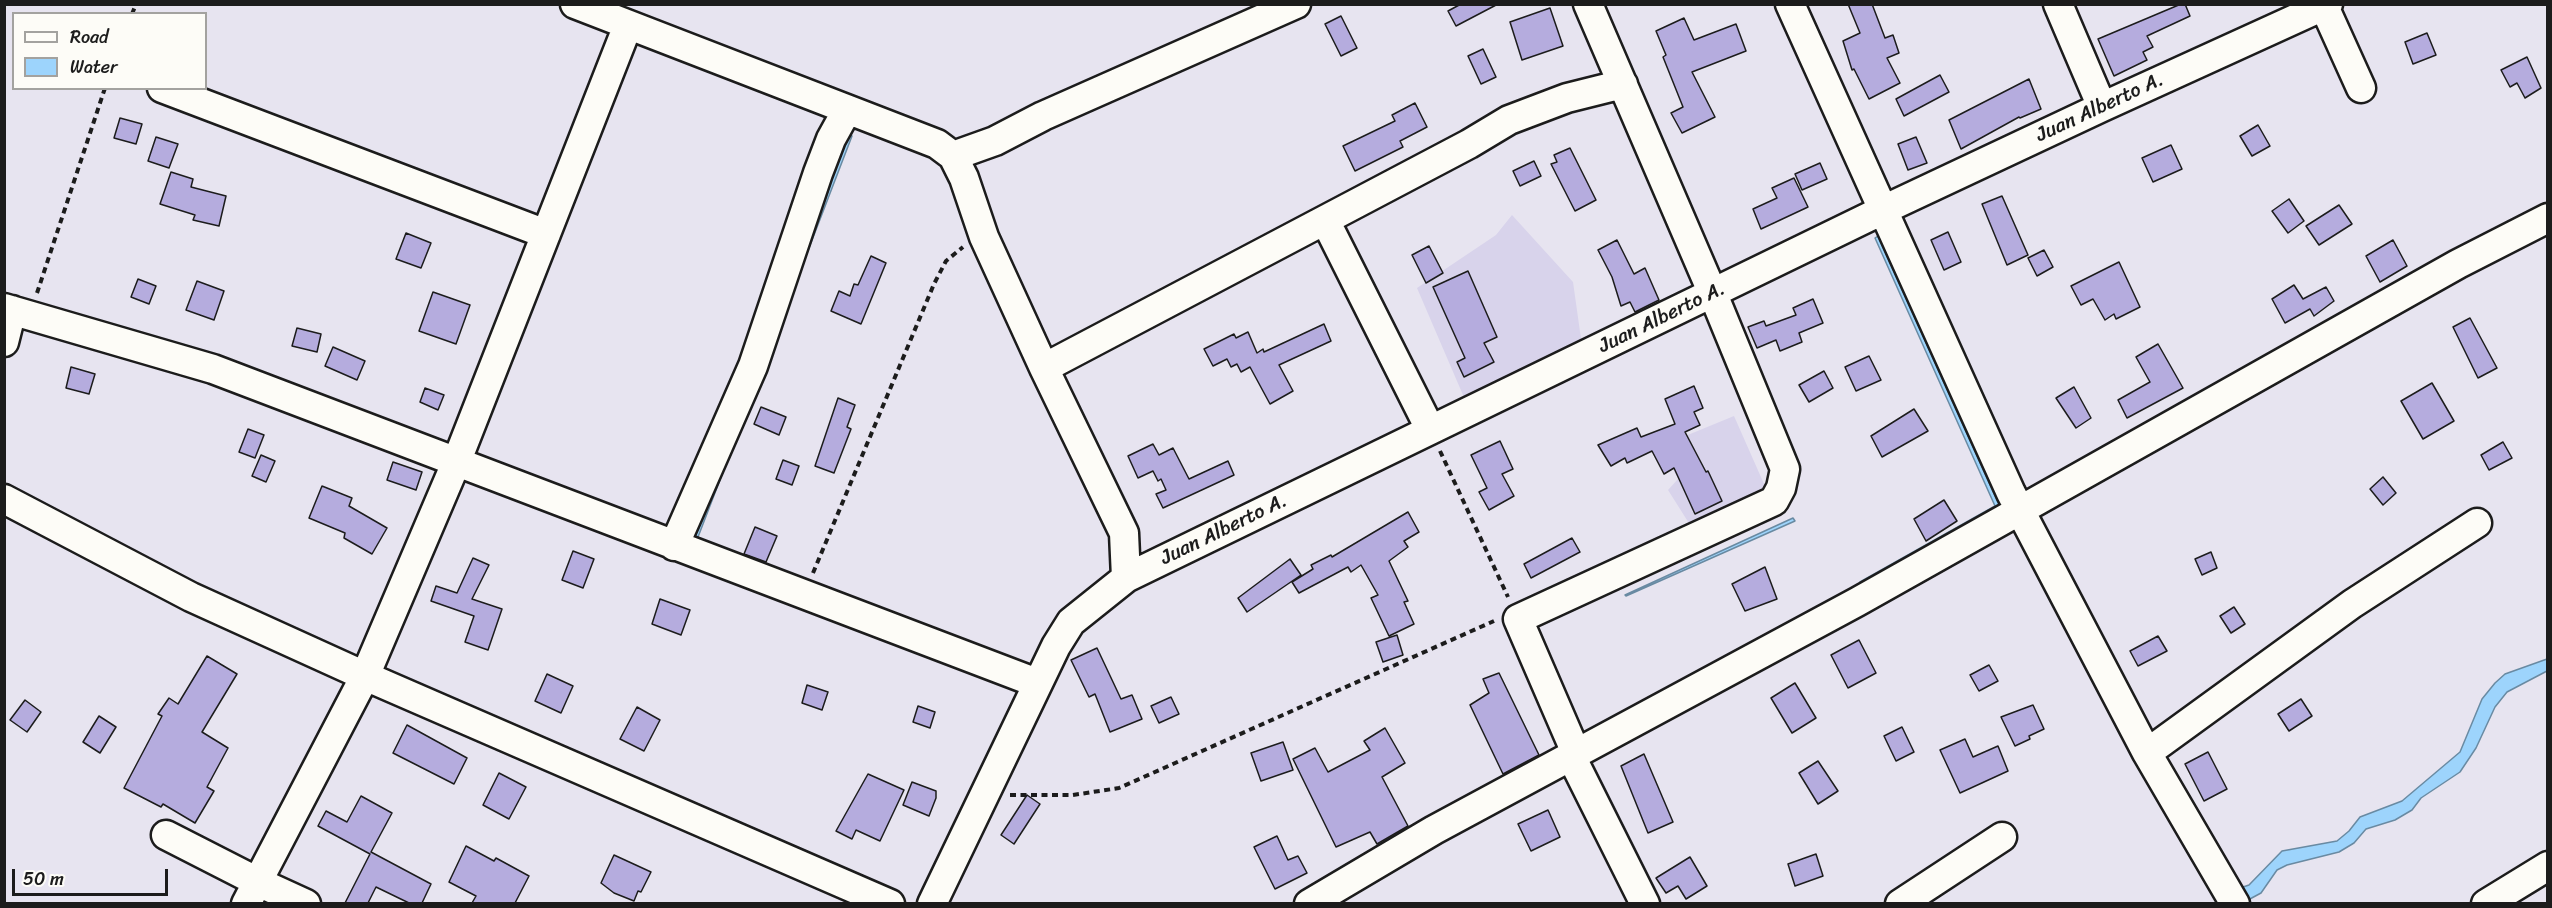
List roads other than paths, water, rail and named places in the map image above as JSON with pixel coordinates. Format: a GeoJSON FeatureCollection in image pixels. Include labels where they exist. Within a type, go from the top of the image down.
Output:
{"type":"FeatureCollection","features":[{"type":"Feature","properties":{"kind":"street"},"geometry":{"type":"LineString","coordinates":[[575,4],[937,144],[953,156],[964,178],[984,237],[1124,533],[1126,578]]}},
{"type":"Feature","properties":{"kind":"street"},"geometry":{"type":"LineString","coordinates":[[953,156],[996,141],[1044,116],[1296,4]]}},
{"type":"Feature","properties":{"kind":"street"},"geometry":{"type":"LineString","coordinates":[[1588,4],[1713,294],[1785,469],[1778,496],[1774,501],[1516,615],[1574,754],[1645,903]]}},
{"type":"Feature","properties":{"kind":"street"},"geometry":{"type":"LineString","coordinates":[[1790,4],[2021,511],[2147,753],[2230,893]]}},
{"type":"Feature","properties":{"kind":"street"},"geometry":{"type":"LineString","coordinates":[[2058,4],[2102,107]]}},
{"type":"Feature","properties":{"kind":"street"},"geometry":{"type":"LineString","coordinates":[[2325,5],[2361,88]]}},
{"type":"Feature","properties":{"kind":"street","name":"Juan Alberto A."},"geometry":{"type":"LineString","coordinates":[[932,903],[1056,646],[1071,622],[1126,578],[1883,210],[2325,5]]}},
{"type":"Feature","properties":{"kind":"street"},"geometry":{"type":"LineString","coordinates":[[252,893],[365,676],[456,464],[628,25]]}},
{"type":"Feature","properties":{"kind":"street"},"geometry":{"type":"LineString","coordinates":[[1044,368],[1509,120],[1567,98],[1623,84]]}},
{"type":"Feature","properties":{"kind":"street"},"geometry":{"type":"LineString","coordinates":[[167,90],[546,234]]}},
{"type":"Feature","properties":{"kind":"street"},"geometry":{"type":"LineString","coordinates":[[674,546],[753,366],[818,173],[831,139],[847,110]]}},
{"type":"Feature","properties":{"kind":"street"},"geometry":{"type":"LineString","coordinates":[[1309,903],[1434,830],[2021,511],[2458,264],[2547,219]]}},
{"type":"Feature","properties":{"kind":"street"},"geometry":{"type":"LineString","coordinates":[[1325,220],[1430,429]]}},
{"type":"Feature","properties":{"kind":"street"},"geometry":{"type":"LineString","coordinates":[[4,342],[15,311],[213,369],[456,464],[1037,683]]}},
{"type":"Feature","properties":{"kind":"street"},"geometry":{"type":"LineString","coordinates":[[4,499],[191,597],[365,676],[890,903]]}},
{"type":"Feature","properties":{"kind":"street"},"geometry":{"type":"LineString","coordinates":[[2147,753],[2352,604],[2477,523]]}},
{"type":"Feature","properties":{"kind":"street"},"geometry":{"type":"LineString","coordinates":[[166,835],[252,893],[306,903]]}},
{"type":"Feature","properties":{"kind":"street"},"geometry":{"type":"LineString","coordinates":[[1900,903],[2002,837]]}},
{"type":"Feature","properties":{"kind":"street"},"geometry":{"type":"LineString","coordinates":[[2486,903],[2547,866]]}},
{"type":"Feature","properties":{"kind":"water"},"geometry":{"type":"Polygon","coordinates":[[[848,134],[852,136],[698,537],[695,537],[848,134]]]}},
{"type":"Feature","properties":{"kind":"water"},"geometry":{"type":"Polygon","coordinates":[[[1878,236],[2000,507],[1861,584],[1860,582],[1995,506],[1875,238],[1878,236]]]}},
{"type":"Feature","properties":{"kind":"water"},"geometry":{"type":"Polygon","coordinates":[[[1793,518],[1795,521],[1625,595],[1793,518]]]}},
{"type":"Feature","properties":{"kind":"water"},"geometry":{"type":"Polygon","coordinates":[[[2547,659],[2547,671],[2507,692],[2495,707],[2476,748],[2460,772],[2421,798],[2412,810],[2395,820],[2366,829],[2354,843],[2339,852],[2287,865],[2277,870],[2261,893],[2248,900],[2240,888],[2249,885],[2282,851],[2337,841],[2360,817],[2402,801],[2460,752],[2482,699],[2495,683],[2505,674],[2547,659]]]}}]}
